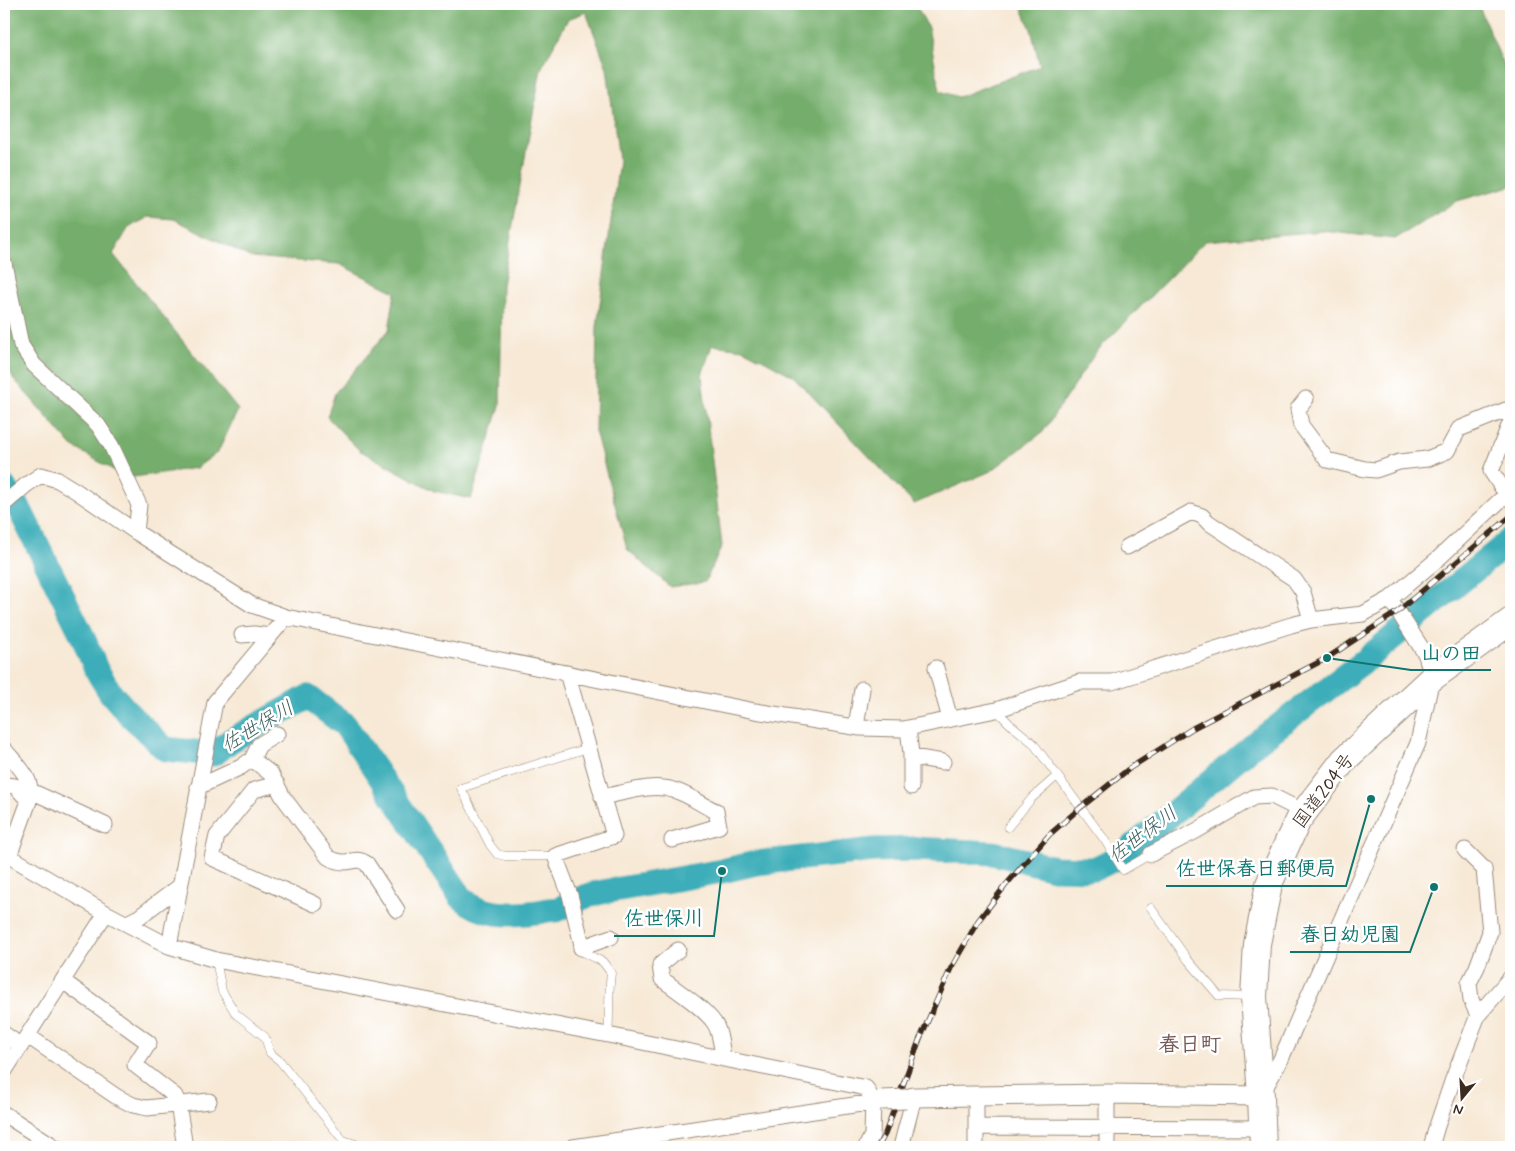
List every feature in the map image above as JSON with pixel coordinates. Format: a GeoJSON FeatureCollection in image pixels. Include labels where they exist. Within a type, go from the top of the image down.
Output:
{"type":"FeatureCollection","features":[{"type":"Feature","properties":{"kind":"highway","name":"国道204号"},"geometry":{"type":"LineString","coordinates":[[1263,1138],[1254,997],[1257,944],[1269,884],[1298,820],[1344,760],[1429,666],[1511,621]]}},
{"type":"Feature","properties":{"kind":"street"},"geometry":{"type":"LineString","coordinates":[[4,263],[21,345],[34,365],[98,425],[111,444],[139,505],[136,532]]}},
{"type":"Feature","properties":{"kind":"street"},"geometry":{"type":"LineString","coordinates":[[4,504],[26,485],[42,475],[58,480],[136,532],[252,604],[286,617],[755,711],[856,727],[908,728],[996,710],[1078,682],[1112,682],[1311,620],[1363,614],[1390,599],[1440,557],[1509,493],[1491,471],[1511,420],[1511,412],[1506,410],[1459,429],[1447,451],[1427,458],[1399,462],[1376,470],[1327,460],[1301,425],[1298,409],[1306,398]]}},
{"type":"Feature","properties":{"kind":"street"},"geometry":{"type":"LineString","coordinates":[[1135,547],[1191,512],[1202,516],[1208,522],[1294,579],[1303,592],[1311,620]]}},
{"type":"Feature","properties":{"kind":"street"},"geometry":{"type":"LineString","coordinates":[[573,1147],[878,1101],[910,1098],[1107,1094],[1261,1096],[1281,1059],[1418,743],[1429,666],[1390,599]]}},
{"type":"Feature","properties":{"kind":"street"},"geometry":{"type":"LineString","coordinates":[[169,946],[215,702],[286,617]]}},
{"type":"Feature","properties":{"kind":"street"},"geometry":{"type":"LineString","coordinates":[[242,635],[270,636]]}},
{"type":"Feature","properties":{"kind":"street"},"geometry":{"type":"LineString","coordinates":[[567,673],[614,836],[554,856],[570,895],[581,947],[611,937]]}},
{"type":"Feature","properties":{"kind":"street"},"geometry":{"type":"LineString","coordinates":[[934,674],[950,719]]}},
{"type":"Feature","properties":{"kind":"street"},"geometry":{"type":"LineString","coordinates":[[856,727],[862,689]]}},
{"type":"Feature","properties":{"kind":"street"},"geometry":{"type":"LineString","coordinates":[[908,728],[912,757],[911,787]]}},
{"type":"Feature","properties":{"kind":"street"},"geometry":{"type":"LineString","coordinates":[[198,787],[241,767],[252,759],[259,745],[277,734]]}},
{"type":"Feature","properties":{"kind":"street"},"geometry":{"type":"LineString","coordinates":[[4,749],[30,782],[30,796],[6,856],[106,913],[169,946],[216,960],[608,1035],[866,1088],[878,1101]]}},
{"type":"Feature","properties":{"kind":"street"},"geometry":{"type":"LineString","coordinates":[[912,757],[943,762]]}},
{"type":"Feature","properties":{"kind":"street"},"geometry":{"type":"LineString","coordinates":[[252,759],[272,774],[283,797],[328,857],[344,862],[362,860],[397,910]]}},
{"type":"Feature","properties":{"kind":"street"},"geometry":{"type":"LineString","coordinates":[[276,784],[254,790],[217,836],[212,858],[315,904]]}},
{"type":"Feature","properties":{"kind":"street"},"geometry":{"type":"LineString","coordinates":[[4,785],[15,786],[30,796],[105,825]]}},
{"type":"Feature","properties":{"kind":"street"},"geometry":{"type":"LineString","coordinates":[[602,797],[654,787],[672,789],[689,796],[705,807],[716,810],[719,826],[672,840]]}},
{"type":"Feature","properties":{"kind":"street"},"geometry":{"type":"LineString","coordinates":[[1151,854],[1254,797],[1272,796],[1304,812]]}},
{"type":"Feature","properties":{"kind":"street"},"geometry":{"type":"LineString","coordinates":[[1465,850],[1484,869],[1490,932],[1469,983],[1471,1000],[1478,1015]]}},
{"type":"Feature","properties":{"kind":"street"},"geometry":{"type":"LineString","coordinates":[[127,923],[139,917],[180,886]]}},
{"type":"Feature","properties":{"kind":"street"},"geometry":{"type":"LineString","coordinates":[[4,1072],[106,913]]}},
{"type":"Feature","properties":{"kind":"street"},"geometry":{"type":"LineString","coordinates":[[678,950],[660,965],[662,979],[707,1014],[717,1026],[723,1059]]}},
{"type":"Feature","properties":{"kind":"street"},"geometry":{"type":"LineString","coordinates":[[1431,1147],[1453,1079],[1478,1015],[1511,977]]}},
{"type":"Feature","properties":{"kind":"street"},"geometry":{"type":"LineString","coordinates":[[63,982],[150,1043],[135,1065],[175,1096],[185,1147]]}},
{"type":"Feature","properties":{"kind":"street"},"geometry":{"type":"LineString","coordinates":[[4,1034],[24,1041],[133,1105],[161,1108],[178,1104],[209,1101]]}},
{"type":"Feature","properties":{"kind":"street"},"geometry":{"type":"LineString","coordinates":[[1107,1094],[1107,1147]]}},
{"type":"Feature","properties":{"kind":"street"},"geometry":{"type":"LineString","coordinates":[[976,1096],[976,1147]]}},
{"type":"Feature","properties":{"kind":"street"},"geometry":{"type":"LineString","coordinates":[[901,1147],[910,1098]]}},
{"type":"Feature","properties":{"kind":"street"},"geometry":{"type":"LineString","coordinates":[[866,1147],[872,1135],[878,1101]]}},
{"type":"Feature","properties":{"kind":"street"},"geometry":{"type":"LineString","coordinates":[[4,1114],[55,1147]]}},
{"type":"Feature","properties":{"kind":"street"},"geometry":{"type":"LineString","coordinates":[[976,1126],[1107,1128],[1263,1138]]}},
{"type":"Feature","properties":{"kind":"lane"},"geometry":{"type":"LineString","coordinates":[[996,710],[1033,743],[1104,839],[1123,870],[1151,854]]}},
{"type":"Feature","properties":{"kind":"lane"},"geometry":{"type":"LineString","coordinates":[[554,856],[505,856],[497,854],[490,846],[461,788],[588,748]]}},
{"type":"Feature","properties":{"kind":"lane"},"geometry":{"type":"LineString","coordinates":[[1008,827],[1032,798],[1057,776]]}},
{"type":"Feature","properties":{"kind":"lane"},"geometry":{"type":"LineString","coordinates":[[1152,908],[1188,960],[1219,996],[1254,997]]}},
{"type":"Feature","properties":{"kind":"lane"},"geometry":{"type":"LineString","coordinates":[[581,947],[580,951],[603,962],[611,973],[608,993],[610,1016],[608,1035]]}},
{"type":"Feature","properties":{"kind":"lane"},"geometry":{"type":"LineString","coordinates":[[216,960],[222,991],[236,1014],[265,1038],[270,1053],[280,1062],[343,1140],[365,1147]]}},
{"type":"Feature","properties":{"kind":"green space"},"geometry":{"type":"Polygon","coordinates":[[[4,4],[777,4],[800,7],[808,4],[915,4],[928,27],[940,91],[958,97],[1040,66],[1031,29],[1020,4],[1478,4],[1504,66],[1511,68],[1511,186],[1457,201],[1395,239],[1322,231],[1205,241],[1096,352],[1043,432],[991,471],[914,504],[793,376],[743,349],[712,345],[702,375],[722,546],[705,582],[670,587],[627,549],[595,431],[597,327],[619,160],[607,68],[586,12],[568,19],[541,69],[502,285],[500,406],[471,499],[434,491],[359,450],[327,417],[335,393],[389,330],[395,292],[339,264],[250,257],[174,219],[148,217],[129,227],[113,254],[238,410],[218,452],[196,468],[127,478],[72,446],[13,378],[4,358],[4,4]]]}},
{"type":"Feature","properties":{"kind":"waterway","name":"佐世保川"},"geometry":{"type":"LineString","coordinates":[[4,487],[15,500],[82,635],[96,669],[110,692],[129,714],[165,749],[214,754],[230,741],[308,697],[345,725],[461,897],[478,908],[506,914],[556,910],[597,893],[722,871],[756,863],[874,850],[914,849],[993,853],[1054,868],[1094,869],[1123,855],[1256,743],[1364,661],[1511,540]]}},
{"type":"Feature","properties":{"kind":"railway"},"geometry":{"type":"LineString","coordinates":[[878,1147],[885,1134],[919,1041],[951,968],[978,921],[1049,835],[1130,768],[1193,728],[1327,658],[1397,612],[1511,516]]}},
{"type":"Feature","properties":{"kind":"place","name":"山の田"},"geometry":{"type":"Point","coordinates":[1327,658]}},
{"type":"Feature","properties":{"kind":"place","name":"佐世保春日郵便局"},"geometry":{"type":"Point","coordinates":[1371,799]}},
{"type":"Feature","properties":{"kind":"place","name":"佐世保川"},"geometry":{"type":"Point","coordinates":[722,871]}},
{"type":"Feature","properties":{"kind":"place","name":"春日幼児園"},"geometry":{"type":"Point","coordinates":[1434,887]}},
{"type":"Feature","properties":{"kind":"district","name":"春日町"},"geometry":{"type":"Point","coordinates":[1190,1045]}}]}
